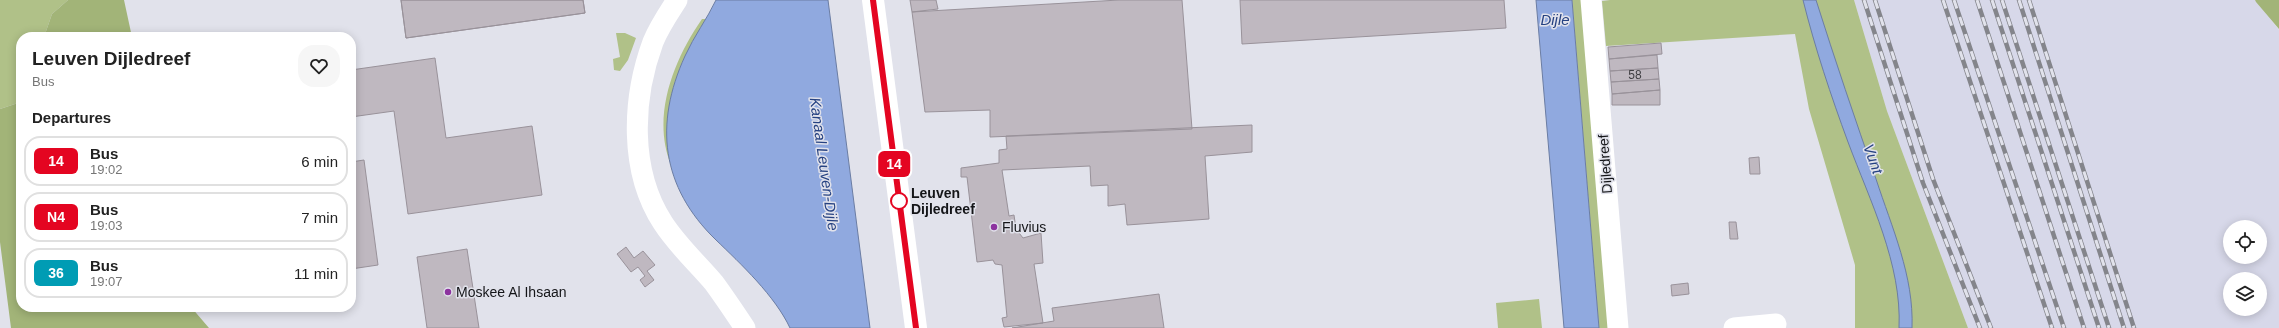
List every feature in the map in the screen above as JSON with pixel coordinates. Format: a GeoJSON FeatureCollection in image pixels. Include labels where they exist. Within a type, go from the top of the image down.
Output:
{"type":"FeatureCollection","features":[{"type":"Feature","properties":{"kind":"main road"},"geometry":{"type":"LineString","coordinates":[[873,0],[916,328]]}},
{"type":"Feature","properties":{"kind":"street"},"geometry":{"type":"LineString","coordinates":[[677,0],[653,41],[644,69],[638,99],[637,125],[640,158],[651,200],[663,223],[684,251],[713,283],[745,328]]}},
{"type":"Feature","properties":{"kind":"street","name":"Dijledreef"},"geometry":{"type":"LineString","coordinates":[[1591,0],[1618,328]]}},
{"type":"Feature","properties":{"kind":"street"},"geometry":{"type":"LineString","coordinates":[[1734,328],[1776,324]]}},
{"type":"Feature","properties":{"kind":"shaded area"},"geometry":{"type":"Polygon","coordinates":[[[1854,0],[2255,0],[2279,30],[2279,328],[1968,328],[1887,111],[1854,0]]]}},
{"type":"Feature","properties":{"kind":"green space"},"geometry":{"type":"Polygon","coordinates":[[[0,0],[68,0],[52,14],[46,32],[16,32],[16,104],[0,109],[0,0]]]}},
{"type":"Feature","properties":{"kind":"green space"},"geometry":{"type":"Polygon","coordinates":[[[68,0],[124,0],[131,32],[46,32],[52,14],[68,0]]]}},
{"type":"Feature","properties":{"kind":"green space"},"geometry":{"type":"Polygon","coordinates":[[[1572,0],[1584,0],[1612,328],[1599,328],[1572,0]]]}},
{"type":"Feature","properties":{"kind":"green space"},"geometry":{"type":"Polygon","coordinates":[[[1854,0],[1887,111],[1968,328],[1855,328],[1855,265],[1809,109],[1795,34],[1606,46],[1602,1],[1854,0]]]}},
{"type":"Feature","properties":{"kind":"green space"},"geometry":{"type":"Polygon","coordinates":[[[2255,0],[2279,0],[2279,29],[2256,2],[2255,0]]]}},
{"type":"Feature","properties":{"kind":"green space"},"geometry":{"type":"Polygon","coordinates":[[[702,19],[706,19],[686,55],[679,72],[670,105],[669,143],[671,165],[665,146],[663,127],[668,89],[683,52],[702,19]]]}},
{"type":"Feature","properties":{"kind":"green space"},"geometry":{"type":"Polygon","coordinates":[[[616,33],[625,33],[636,38],[628,60],[620,71],[614,70],[613,59],[620,57],[616,33]]]}},
{"type":"Feature","properties":{"kind":"green space"},"geometry":{"type":"Polygon","coordinates":[[[16,104],[16,312],[195,312],[209,328],[11,328],[0,242],[0,109],[16,104]]]}},
{"type":"Feature","properties":{"kind":"green space"},"geometry":{"type":"Polygon","coordinates":[[[1539,299],[1542,328],[1498,328],[1496,303],[1539,299]]]}},
{"type":"Feature","properties":{"kind":"water","name":"Kanaal Leuven-Dijle"},"geometry":{"type":"Polygon","coordinates":[[[716,0],[828,0],[870,328],[790,328],[784,316],[767,292],[698,220],[684,198],[674,176],[668,154],[667,130],[669,106],[675,81],[685,56],[716,0]]]}},
{"type":"Feature","properties":{"kind":"water","name":"Dijle"},"geometry":{"type":"Polygon","coordinates":[[[1536,0],[1572,0],[1599,328],[1564,328],[1536,0]]]}},
{"type":"Feature","properties":{"kind":"water"},"geometry":{"type":"Polygon","coordinates":[[[1803,0],[1816,0],[1845,90],[1901,252],[1906,271],[1912,309],[1912,328],[1899,328],[1899,304],[1895,280],[1883,233],[1829,90],[1803,0]]]}},
{"type":"Feature","properties":{"kind":"building"},"geometry":{"type":"Polygon","coordinates":[[[401,0],[583,0],[585,13],[406,38],[401,0]]]}},
{"type":"Feature","properties":{"kind":"building"},"geometry":{"type":"Polygon","coordinates":[[[401,0],[583,0],[585,13],[406,38],[401,0]]]}},
{"type":"Feature","properties":{"kind":"building"},"geometry":{"type":"Polygon","coordinates":[[[910,0],[936,0],[938,9],[912,12],[910,0]]]}},
{"type":"Feature","properties":{"kind":"building"},"geometry":{"type":"Polygon","coordinates":[[[1119,0],[1182,0],[1192,129],[990,137],[990,110],[925,112],[912,12],[1119,0]]]}},
{"type":"Feature","properties":{"kind":"building"},"geometry":{"type":"Polygon","coordinates":[[[1240,0],[1504,0],[1506,28],[1242,44],[1240,0]]]}},
{"type":"Feature","properties":{"kind":"building"},"geometry":{"type":"Polygon","coordinates":[[[1661,43],[1662,54],[1609,59],[1608,47],[1661,43]]]}},
{"type":"Feature","properties":{"kind":"building"},"geometry":{"type":"Polygon","coordinates":[[[1657,55],[1658,68],[1610,71],[1609,59],[1657,55]]]}},
{"type":"Feature","properties":{"kind":"building"},"geometry":{"type":"Polygon","coordinates":[[[435,58],[446,138],[532,126],[542,195],[408,214],[394,111],[356,116],[356,69],[435,58]]]}},
{"type":"Feature","properties":{"kind":"building"},"geometry":{"type":"Polygon","coordinates":[[[1658,68],[1659,79],[1611,82],[1610,71],[1658,68]]]}},
{"type":"Feature","properties":{"kind":"building"},"geometry":{"type":"Polygon","coordinates":[[[1659,79],[1660,90],[1612,94],[1611,82],[1659,79]]]}},
{"type":"Feature","properties":{"kind":"building"},"geometry":{"type":"Polygon","coordinates":[[[1660,90],[1660,105],[1612,105],[1612,94],[1660,90]]]}},
{"type":"Feature","properties":{"kind":"building","name":"Fluvius"},"geometry":{"type":"Polygon","coordinates":[[[1252,125],[1252,152],[1205,156],[1209,219],[1127,225],[1125,204],[1108,206],[1108,185],[1091,186],[1090,166],[1002,170],[1009,216],[1014,215],[1016,229],[1023,238],[1041,233],[1043,263],[1034,264],[1043,323],[1004,327],[1002,318],[1007,317],[1002,265],[995,264],[993,260],[977,262],[967,177],[961,177],[961,168],[999,163],[999,150],[1007,149],[1006,136],[1252,125]]]}},
{"type":"Feature","properties":{"kind":"building"},"geometry":{"type":"Polygon","coordinates":[[[1759,157],[1760,174],[1750,174],[1749,158],[1759,157]]]}},
{"type":"Feature","properties":{"kind":"building"},"geometry":{"type":"Polygon","coordinates":[[[364,160],[378,265],[356,268],[356,161],[364,160]]]}},
{"type":"Feature","properties":{"kind":"building"},"geometry":{"type":"Polygon","coordinates":[[[1729,222],[1736,222],[1738,239],[1730,239],[1729,222]]]}},
{"type":"Feature","properties":{"kind":"building"},"geometry":{"type":"Polygon","coordinates":[[[626,247],[634,258],[643,251],[655,265],[647,271],[654,280],[645,287],[640,280],[645,276],[638,267],[631,272],[617,254],[626,247]]]}},
{"type":"Feature","properties":{"kind":"building","name":"Moskee Al Ihsaan"},"geometry":{"type":"Polygon","coordinates":[[[467,249],[479,328],[427,328],[417,257],[467,249]]]}},
{"type":"Feature","properties":{"kind":"building"},"geometry":{"type":"Polygon","coordinates":[[[1688,283],[1689,294],[1672,296],[1671,285],[1688,283]]]}},
{"type":"Feature","properties":{"kind":"building"},"geometry":{"type":"Polygon","coordinates":[[[1159,294],[1164,328],[1012,328],[1054,321],[1052,308],[1159,294]]]}},
{"type":"Feature","properties":{"kind":"railway"},"geometry":{"type":"LineString","coordinates":[[1864,0],[1923,183],[1980,328]]}},
{"type":"Feature","properties":{"kind":"railway"},"geometry":{"type":"LineString","coordinates":[[1875,0],[1933,179],[1991,328]]}},
{"type":"Feature","properties":{"kind":"railway"},"geometry":{"type":"LineString","coordinates":[[1943,0],[2052,328]]}},
{"type":"Feature","properties":{"kind":"railway"},"geometry":{"type":"LineString","coordinates":[[1954,0],[2064,328]]}},
{"type":"Feature","properties":{"kind":"railway"},"geometry":{"type":"LineString","coordinates":[[1977,0],[2084,328]]}},
{"type":"Feature","properties":{"kind":"railway"},"geometry":{"type":"LineString","coordinates":[[1992,0],[2099,328]]}},
{"type":"Feature","properties":{"kind":"railway"},"geometry":{"type":"LineString","coordinates":[[2002,0],[2109,328]]}},
{"type":"Feature","properties":{"kind":"railway"},"geometry":{"type":"LineString","coordinates":[[2019,0],[2124,328]]}},
{"type":"Feature","properties":{"kind":"railway"},"geometry":{"type":"LineString","coordinates":[[2029,0],[2134,328]]}},
{"type":"Feature","properties":{"kind":"bus line","name":"14"},"geometry":{"type":"LineString","coordinates":[[873,0],[916,328]]}},
{"type":"Feature","properties":{"kind":"place","name":"Leuven Dijledreef"},"geometry":{"type":"Point","coordinates":[899,201]}},
{"type":"Feature","properties":{"kind":"place","name":"Fluvius"},"geometry":{"type":"Point","coordinates":[994,227]}},
{"type":"Feature","properties":{"kind":"place","name":"Moskee Al Ihsaan"},"geometry":{"type":"Point","coordinates":[448,292]}},
{"type":"Feature","properties":{"kind":"water label","name":"Vunt"},"geometry":{"type":"Point","coordinates":[1873,159]}}]}
